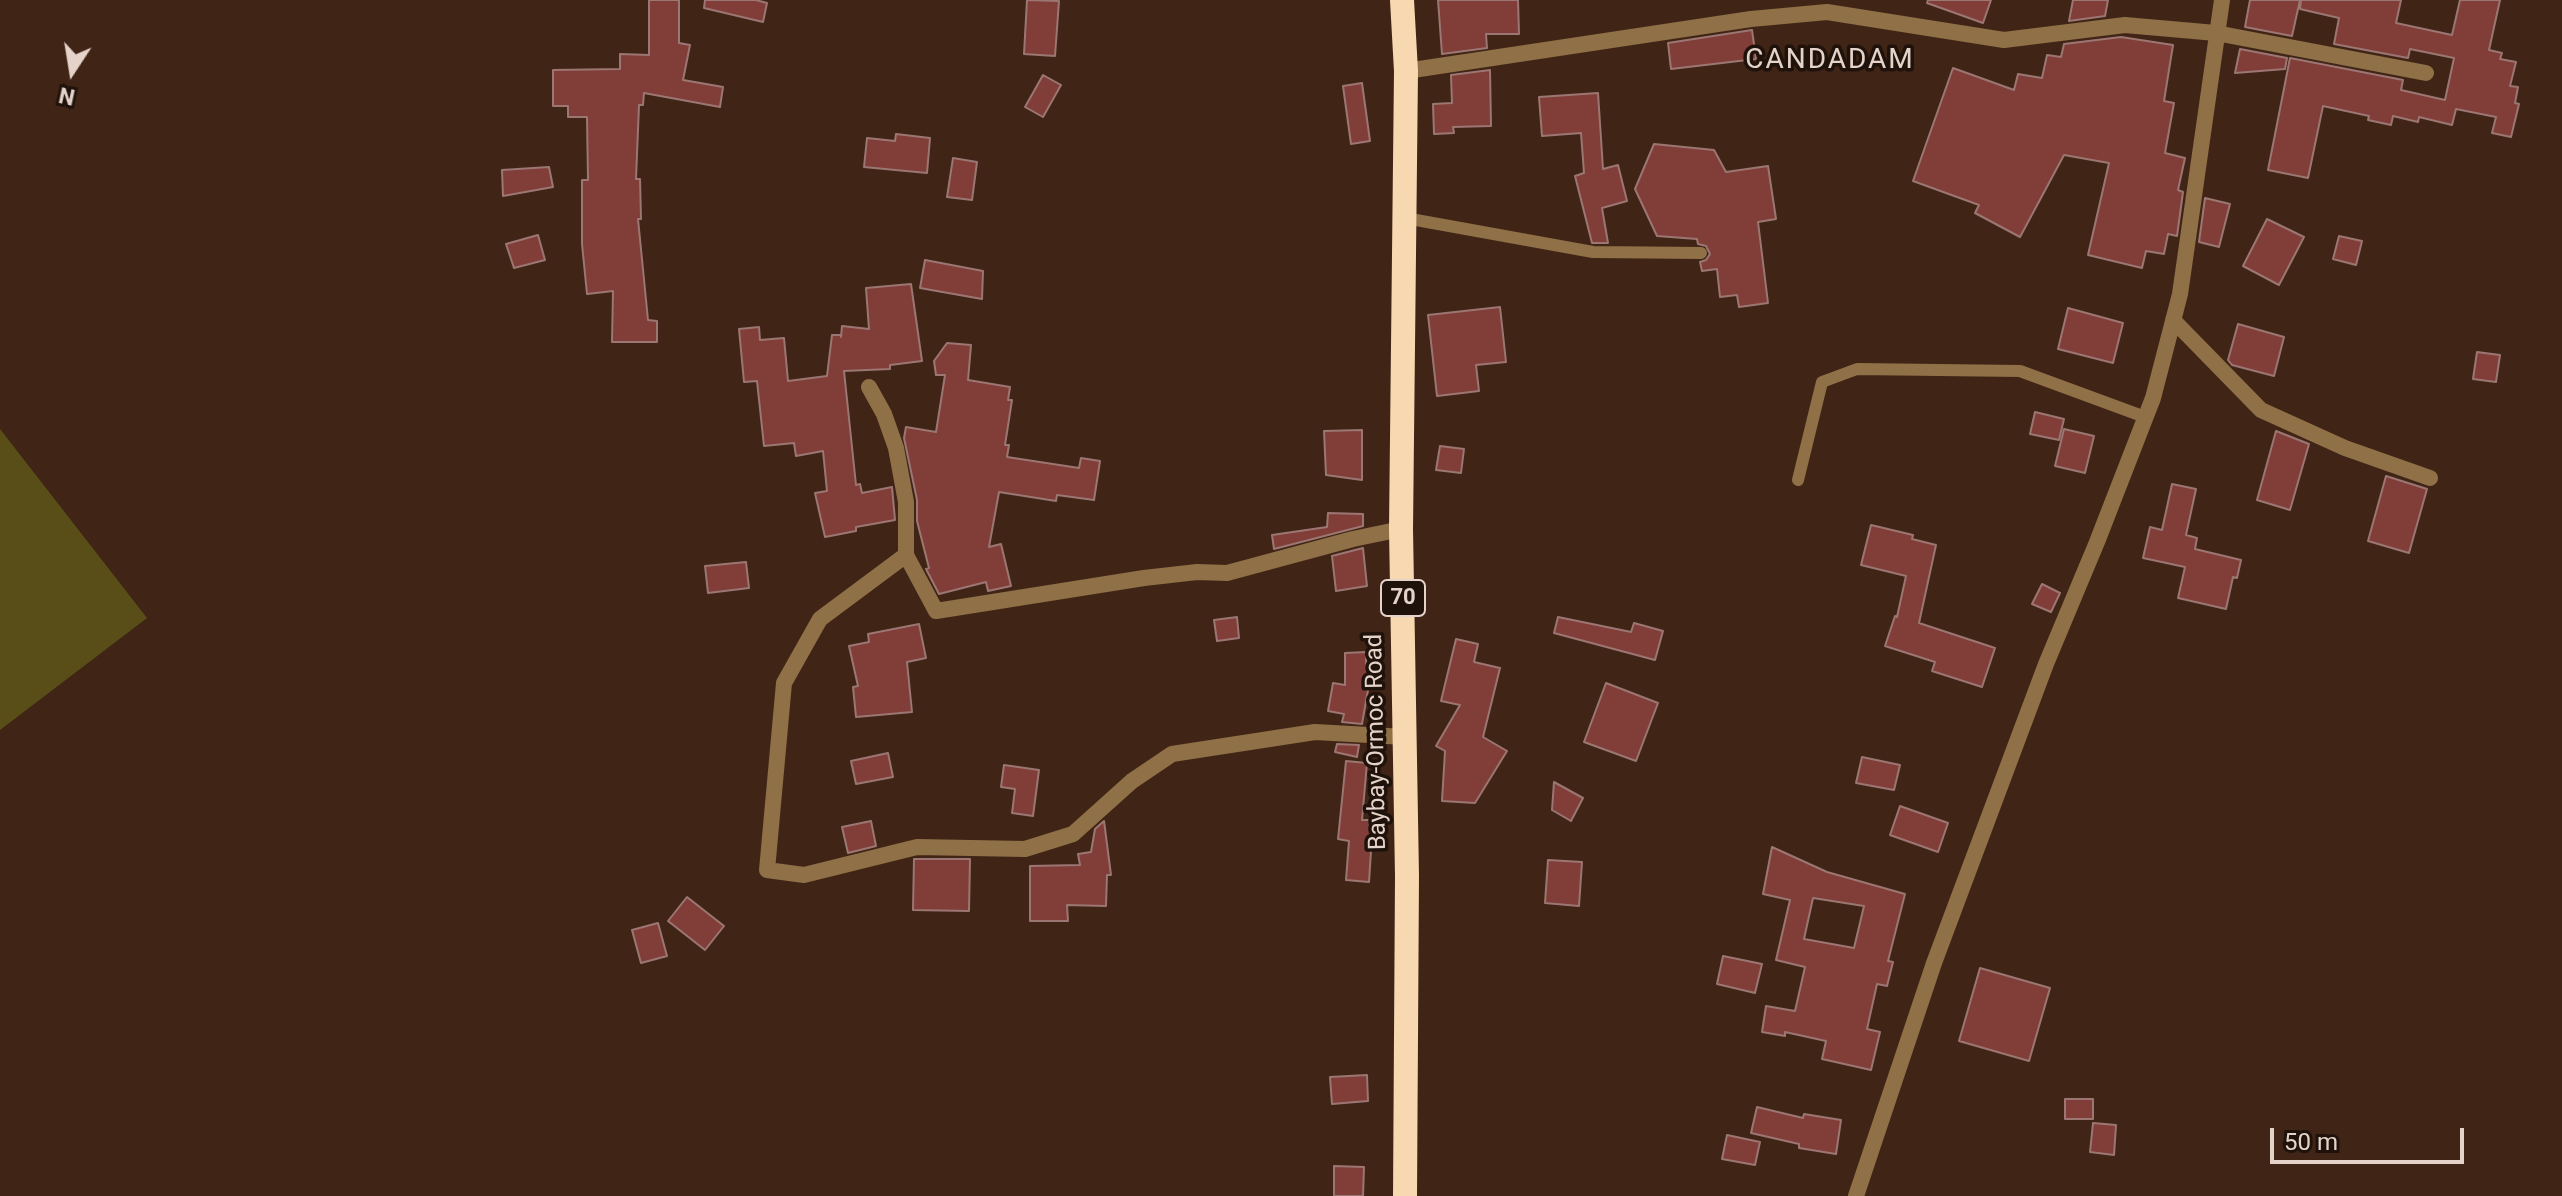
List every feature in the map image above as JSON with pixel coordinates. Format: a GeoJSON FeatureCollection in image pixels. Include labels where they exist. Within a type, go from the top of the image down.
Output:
{"type":"FeatureCollection","features":[{"type":"Feature","properties":{"kind":"highway","name":"Baybay-Ormoc Road"},"geometry":{"type":"LineString","coordinates":[[1402,0],[1406,71],[1401,529],[1407,876],[1405,1196]]}},
{"type":"Feature","properties":{"kind":"street"},"geometry":{"type":"LineString","coordinates":[[1827,12],[1848,0]]}},
{"type":"Feature","properties":{"kind":"street"},"geometry":{"type":"LineString","coordinates":[[1856,1196],[1934,963],[2046,664],[2153,398],[2180,294],[2222,0]]}},
{"type":"Feature","properties":{"kind":"street"},"geometry":{"type":"LineString","coordinates":[[1406,71],[1751,19],[1827,12],[2004,40],[2125,25],[2216,33],[2426,73]]}},
{"type":"Feature","properties":{"kind":"street"},"geometry":{"type":"LineString","coordinates":[[2173,320],[2261,410],[2345,448],[2430,478]]}},
{"type":"Feature","properties":{"kind":"street"},"geometry":{"type":"LineString","coordinates":[[869,387],[884,414],[896,448],[906,502],[906,555],[936,611],[1144,578],[1197,572],[1227,573],[1401,529]]}},
{"type":"Feature","properties":{"kind":"street"},"geometry":{"type":"LineString","coordinates":[[906,555],[820,619],[784,683],[767,870],[804,875],[917,847],[1025,849],[1073,834],[1132,781],[1172,754],[1315,732],[1405,737]]}},
{"type":"Feature","properties":{"kind":"lane"},"geometry":{"type":"LineString","coordinates":[[1405,218],[1593,252],[1701,253]]}},
{"type":"Feature","properties":{"kind":"lane"},"geometry":{"type":"LineString","coordinates":[[1798,480],[1822,382],[1857,369],[2020,371],[2145,417]]}},
{"type":"Feature","properties":{"kind":"shaded area"},"geometry":{"type":"Polygon","coordinates":[[[0,429],[147,618],[0,730],[0,429]]]}},
{"type":"Feature","properties":{"kind":"building"},"geometry":{"type":"Polygon","coordinates":[[[649,0],[679,0],[679,43],[690,45],[683,80],[723,87],[720,107],[644,93],[643,105],[639,105],[636,179],[640,179],[641,219],[638,219],[648,320],[657,321],[657,342],[612,342],[613,291],[587,294],[582,244],[582,180],[588,180],[587,117],[568,117],[568,106],[553,106],[553,70],[620,69],[620,54],[649,55],[649,0]]]}},
{"type":"Feature","properties":{"kind":"building"},"geometry":{"type":"Polygon","coordinates":[[[705,0],[756,0],[767,3],[763,22],[704,8],[705,0]]]}},
{"type":"Feature","properties":{"kind":"building"},"geometry":{"type":"Polygon","coordinates":[[[1027,0],[1059,1],[1055,56],[1024,54],[1027,0]]]}},
{"type":"Feature","properties":{"kind":"building"},"geometry":{"type":"Polygon","coordinates":[[[1438,0],[1518,0],[1519,34],[1486,34],[1487,48],[1442,54],[1438,0]]]}},
{"type":"Feature","properties":{"kind":"building"},"geometry":{"type":"Polygon","coordinates":[[[1928,0],[1991,0],[1983,23],[1927,3],[1928,0]]]}},
{"type":"Feature","properties":{"kind":"building"},"geometry":{"type":"Polygon","coordinates":[[[2073,0],[2108,0],[2105,16],[2069,21],[2073,0]]]}},
{"type":"Feature","properties":{"kind":"building"},"geometry":{"type":"Polygon","coordinates":[[[2250,0],[2300,0],[2292,36],[2245,27],[2250,0]]]}},
{"type":"Feature","properties":{"kind":"building"},"geometry":{"type":"Polygon","coordinates":[[[2301,0],[2401,0],[2396,23],[2452,35],[2460,0],[2500,0],[2489,50],[2502,53],[2500,59],[2516,62],[2510,86],[2518,87],[2515,103],[2519,104],[2511,137],[2492,133],[2496,117],[2456,109],[2452,125],[2419,117],[2418,122],[2393,116],[2391,125],[2368,120],[2369,116],[2323,106],[2308,178],[2268,170],[2290,58],[2403,80],[2401,90],[2445,100],[2454,58],[2410,49],[2408,58],[2334,44],[2339,18],[2300,9],[2301,0]]]}},
{"type":"Feature","properties":{"kind":"building"},"geometry":{"type":"Polygon","coordinates":[[[1752,30],[1756,59],[1671,69],[1668,43],[1752,30]]]}},
{"type":"Feature","properties":{"kind":"building"},"geometry":{"type":"Polygon","coordinates":[[[2121,37],[2173,45],[2164,101],[2174,103],[2165,153],[2185,158],[2178,190],[2183,192],[2177,236],[2168,234],[2164,254],[2146,251],[2142,268],[2088,255],[2109,163],[2064,155],[2020,237],[1975,213],[1979,205],[1913,181],[1953,68],[2014,90],[2018,74],[2042,78],[2047,55],[2061,57],[2064,44],[2121,37]]]}},
{"type":"Feature","properties":{"kind":"building"},"geometry":{"type":"Polygon","coordinates":[[[2240,49],[2287,58],[2285,69],[2235,73],[2240,49]]]}},
{"type":"Feature","properties":{"kind":"building"},"geometry":{"type":"Polygon","coordinates":[[[1490,70],[1491,126],[1453,127],[1454,133],[1434,134],[1433,104],[1452,103],[1451,75],[1490,70]]]}},
{"type":"Feature","properties":{"kind":"building"},"geometry":{"type":"Polygon","coordinates":[[[1043,75],[1061,85],[1043,117],[1025,107],[1043,75]]]}},
{"type":"Feature","properties":{"kind":"building"},"geometry":{"type":"Polygon","coordinates":[[[1362,83],[1370,141],[1351,144],[1343,86],[1362,83]]]}},
{"type":"Feature","properties":{"kind":"building"},"geometry":{"type":"Polygon","coordinates":[[[1598,93],[1603,169],[1618,165],[1627,201],[1602,208],[1608,243],[1592,243],[1575,176],[1584,173],[1581,133],[1542,136],[1539,97],[1598,93]]]}},
{"type":"Feature","properties":{"kind":"building"},"geometry":{"type":"Polygon","coordinates":[[[896,134],[930,138],[927,173],[864,167],[867,138],[895,141],[896,134]]]}},
{"type":"Feature","properties":{"kind":"building"},"geometry":{"type":"Polygon","coordinates":[[[1654,144],[1714,150],[1726,172],[1768,166],[1776,219],[1758,222],[1768,303],[1739,307],[1737,295],[1720,297],[1717,269],[1702,271],[1700,262],[1710,254],[1706,246],[1698,244],[1697,239],[1657,236],[1635,189],[1654,144]]]}},
{"type":"Feature","properties":{"kind":"building"},"geometry":{"type":"Polygon","coordinates":[[[953,158],[977,162],[972,200],[947,197],[953,158]]]}},
{"type":"Feature","properties":{"kind":"building"},"geometry":{"type":"Polygon","coordinates":[[[549,167],[553,187],[503,196],[502,170],[549,167]]]}},
{"type":"Feature","properties":{"kind":"building"},"geometry":{"type":"Polygon","coordinates":[[[2205,198],[2230,204],[2219,247],[2199,242],[2205,198]]]}},
{"type":"Feature","properties":{"kind":"building"},"geometry":{"type":"Polygon","coordinates":[[[2267,219],[2304,237],[2279,285],[2243,266],[2267,219]]]}},
{"type":"Feature","properties":{"kind":"building"},"geometry":{"type":"Polygon","coordinates":[[[538,235],[545,260],[514,268],[506,244],[538,235]]]}},
{"type":"Feature","properties":{"kind":"building"},"geometry":{"type":"Polygon","coordinates":[[[2339,236],[2362,241],[2356,265],[2333,259],[2339,236]]]}},
{"type":"Feature","properties":{"kind":"building"},"geometry":{"type":"Polygon","coordinates":[[[925,260],[983,271],[982,299],[920,288],[925,260]]]}},
{"type":"Feature","properties":{"kind":"building"},"geometry":{"type":"Polygon","coordinates":[[[911,284],[922,361],[890,365],[890,369],[844,371],[856,485],[860,484],[862,493],[892,487],[895,520],[856,527],[856,531],[825,537],[815,493],[827,491],[823,451],[796,456],[794,443],[764,446],[757,381],[744,382],[739,329],[759,327],[760,340],[784,338],[788,381],[827,376],[832,335],[841,337],[842,326],[869,329],[866,288],[911,284]]]}},
{"type":"Feature","properties":{"kind":"building"},"geometry":{"type":"Polygon","coordinates":[[[1500,307],[1506,362],[1476,365],[1479,391],[1437,396],[1428,315],[1500,307]]]}},
{"type":"Feature","properties":{"kind":"building"},"geometry":{"type":"Polygon","coordinates":[[[2068,308],[2123,323],[2113,363],[2058,349],[2068,308]]]}},
{"type":"Feature","properties":{"kind":"building"},"geometry":{"type":"Polygon","coordinates":[[[2238,324],[2284,337],[2274,376],[2232,365],[2228,360],[2238,324]]]}},
{"type":"Feature","properties":{"kind":"building"},"geometry":{"type":"Polygon","coordinates":[[[947,343],[971,345],[968,380],[1010,387],[1008,400],[1012,400],[1005,445],[1009,445],[1007,457],[1079,468],[1081,458],[1100,461],[1094,500],[1057,495],[1056,501],[999,492],[989,547],[1001,544],[1011,586],[988,591],[986,582],[939,594],[926,569],[929,568],[917,521],[917,500],[904,438],[906,427],[936,432],[945,375],[936,375],[934,361],[947,343]]]}},
{"type":"Feature","properties":{"kind":"building"},"geometry":{"type":"Polygon","coordinates":[[[2477,352],[2500,355],[2496,382],[2473,379],[2477,352]]]}},
{"type":"Feature","properties":{"kind":"building"},"geometry":{"type":"Polygon","coordinates":[[[2035,412],[2064,419],[2059,440],[2030,434],[2035,412]]]}},
{"type":"Feature","properties":{"kind":"building"},"geometry":{"type":"Polygon","coordinates":[[[2064,429],[2094,436],[2085,473],[2055,466],[2064,429]]]}},
{"type":"Feature","properties":{"kind":"building"},"geometry":{"type":"Polygon","coordinates":[[[1362,430],[1362,480],[1326,475],[1324,431],[1362,430]]]}},
{"type":"Feature","properties":{"kind":"building"},"geometry":{"type":"Polygon","coordinates":[[[2276,431],[2309,444],[2290,510],[2257,500],[2276,431]]]}},
{"type":"Feature","properties":{"kind":"building"},"geometry":{"type":"Polygon","coordinates":[[[1440,446],[1464,449],[1461,473],[1436,470],[1440,446]]]}},
{"type":"Feature","properties":{"kind":"building"},"geometry":{"type":"Polygon","coordinates":[[[2386,476],[2427,489],[2409,553],[2368,541],[2386,476]]]}},
{"type":"Feature","properties":{"kind":"building"},"geometry":{"type":"Polygon","coordinates":[[[2172,484],[2196,489],[2186,535],[2197,538],[2195,549],[2241,560],[2237,578],[2233,577],[2226,609],[2178,598],[2185,567],[2143,558],[2150,527],[2162,530],[2172,484]]]}},
{"type":"Feature","properties":{"kind":"building"},"geometry":{"type":"Polygon","coordinates":[[[1328,513],[1363,514],[1363,526],[1274,549],[1272,535],[1327,527],[1328,513]]]}},
{"type":"Feature","properties":{"kind":"building"},"geometry":{"type":"Polygon","coordinates":[[[1871,525],[1913,535],[1912,539],[1936,545],[1919,623],[1995,648],[1982,687],[1932,671],[1935,662],[1885,646],[1897,617],[1906,576],[1861,565],[1871,525]]]}},
{"type":"Feature","properties":{"kind":"building"},"geometry":{"type":"Polygon","coordinates":[[[1363,548],[1367,586],[1336,591],[1332,556],[1363,548]]]}},
{"type":"Feature","properties":{"kind":"building"},"geometry":{"type":"Polygon","coordinates":[[[746,562],[749,588],[708,593],[705,566],[746,562]]]}},
{"type":"Feature","properties":{"kind":"building"},"geometry":{"type":"Polygon","coordinates":[[[2042,584],[2060,593],[2051,612],[2032,604],[2042,584]]]}},
{"type":"Feature","properties":{"kind":"building"},"geometry":{"type":"Polygon","coordinates":[[[1237,617],[1239,638],[1217,641],[1214,620],[1237,617]]]}},
{"type":"Feature","properties":{"kind":"building"},"geometry":{"type":"Polygon","coordinates":[[[1558,617],[1631,632],[1634,623],[1663,631],[1655,660],[1554,633],[1558,617]]]}},
{"type":"Feature","properties":{"kind":"building"},"geometry":{"type":"Polygon","coordinates":[[[919,624],[926,658],[907,662],[912,712],[856,717],[853,687],[858,686],[849,646],[869,642],[868,634],[919,624]]]}},
{"type":"Feature","properties":{"kind":"building"},"geometry":{"type":"Polygon","coordinates":[[[1456,639],[1478,644],[1474,662],[1500,668],[1483,737],[1507,751],[1475,803],[1442,801],[1445,751],[1436,746],[1460,705],[1441,701],[1456,639]]]}},
{"type":"Feature","properties":{"kind":"building"},"geometry":{"type":"Polygon","coordinates":[[[1366,652],[1366,666],[1372,667],[1362,724],[1342,722],[1344,714],[1328,711],[1333,683],[1345,685],[1345,653],[1366,652]]]}},
{"type":"Feature","properties":{"kind":"building"},"geometry":{"type":"Polygon","coordinates":[[[1606,683],[1658,703],[1636,761],[1584,742],[1606,683]]]}},
{"type":"Feature","properties":{"kind":"building"},"geometry":{"type":"Polygon","coordinates":[[[1337,744],[1359,745],[1357,757],[1335,752],[1337,744]]]}},
{"type":"Feature","properties":{"kind":"building"},"geometry":{"type":"Polygon","coordinates":[[[888,753],[893,777],[856,784],[851,761],[888,753]]]}},
{"type":"Feature","properties":{"kind":"building"},"geometry":{"type":"Polygon","coordinates":[[[1862,757],[1900,765],[1894,790],[1856,783],[1862,757]]]}},
{"type":"Feature","properties":{"kind":"building"},"geometry":{"type":"Polygon","coordinates":[[[1346,761],[1367,763],[1362,820],[1373,820],[1369,882],[1346,880],[1349,841],[1338,839],[1346,761]]]}},
{"type":"Feature","properties":{"kind":"building"},"geometry":{"type":"Polygon","coordinates":[[[1004,765],[1039,770],[1033,816],[1012,813],[1015,789],[1001,787],[1004,765]]]}},
{"type":"Feature","properties":{"kind":"building"},"geometry":{"type":"Polygon","coordinates":[[[1554,782],[1583,798],[1571,821],[1552,810],[1554,782]]]}},
{"type":"Feature","properties":{"kind":"building"},"geometry":{"type":"Polygon","coordinates":[[[1900,806],[1948,823],[1938,852],[1890,835],[1900,806]]]}},
{"type":"Feature","properties":{"kind":"building"},"geometry":{"type":"Polygon","coordinates":[[[871,821],[876,846],[848,853],[842,827],[871,821]]]}},
{"type":"Feature","properties":{"kind":"building"},"geometry":{"type":"Polygon","coordinates":[[[1104,821],[1111,875],[1107,875],[1106,906],[1067,905],[1068,921],[1030,921],[1030,866],[1080,865],[1078,854],[1091,852],[1095,829],[1104,821]]]}},
{"type":"Feature","properties":{"kind":"building"},"geometry":{"type":"Polygon","coordinates":[[[1772,847],[1827,872],[1905,894],[1888,961],[1893,962],[1887,986],[1877,984],[1867,1029],[1880,1032],[1871,1070],[1822,1059],[1826,1041],[1785,1032],[1785,1036],[1762,1032],[1766,1006],[1795,1011],[1805,967],[1776,960],[1790,900],[1763,894],[1772,847]],[[1813,898],[1804,939],[1854,948],[1864,906],[1813,898]]]}},
{"type":"Feature","properties":{"kind":"building"},"geometry":{"type":"Polygon","coordinates":[[[914,859],[970,859],[969,911],[913,910],[914,859]]]}},
{"type":"Feature","properties":{"kind":"building"},"geometry":{"type":"Polygon","coordinates":[[[1548,860],[1582,862],[1579,906],[1545,903],[1548,860]]]}},
{"type":"Feature","properties":{"kind":"building"},"geometry":{"type":"Polygon","coordinates":[[[687,897],[724,926],[705,950],[668,921],[687,897]]]}},
{"type":"Feature","properties":{"kind":"building"},"geometry":{"type":"Polygon","coordinates":[[[658,923],[667,956],[641,963],[632,930],[658,923]]]}},
{"type":"Feature","properties":{"kind":"building"},"geometry":{"type":"Polygon","coordinates":[[[1723,956],[1762,964],[1755,993],[1717,984],[1723,956]]]}},
{"type":"Feature","properties":{"kind":"building"},"geometry":{"type":"Polygon","coordinates":[[[1980,968],[2050,988],[2029,1061],[1959,1041],[1980,968]]]}},
{"type":"Feature","properties":{"kind":"building"},"geometry":{"type":"Polygon","coordinates":[[[1367,1075],[1368,1101],[1332,1104],[1330,1077],[1367,1075]]]}},
{"type":"Feature","properties":{"kind":"building"},"geometry":{"type":"Polygon","coordinates":[[[2065,1099],[2093,1099],[2093,1119],[2065,1119],[2065,1099]]]}},
{"type":"Feature","properties":{"kind":"building"},"geometry":{"type":"Polygon","coordinates":[[[1757,1107],[1803,1118],[1804,1114],[1841,1120],[1836,1154],[1799,1148],[1799,1144],[1751,1133],[1757,1107]]]}},
{"type":"Feature","properties":{"kind":"building"},"geometry":{"type":"Polygon","coordinates":[[[2093,1123],[2116,1125],[2114,1155],[2090,1152],[2093,1123]]]}},
{"type":"Feature","properties":{"kind":"building"},"geometry":{"type":"Polygon","coordinates":[[[1727,1135],[1760,1142],[1755,1165],[1722,1159],[1727,1135]]]}},
{"type":"Feature","properties":{"kind":"building"},"geometry":{"type":"Polygon","coordinates":[[[1334,1166],[1364,1167],[1363,1196],[1334,1196],[1334,1166]]]}},
{"type":"Feature","properties":{"kind":"district","name":"CANDADAM"},"geometry":{"type":"Point","coordinates":[1830,61]}}]}
